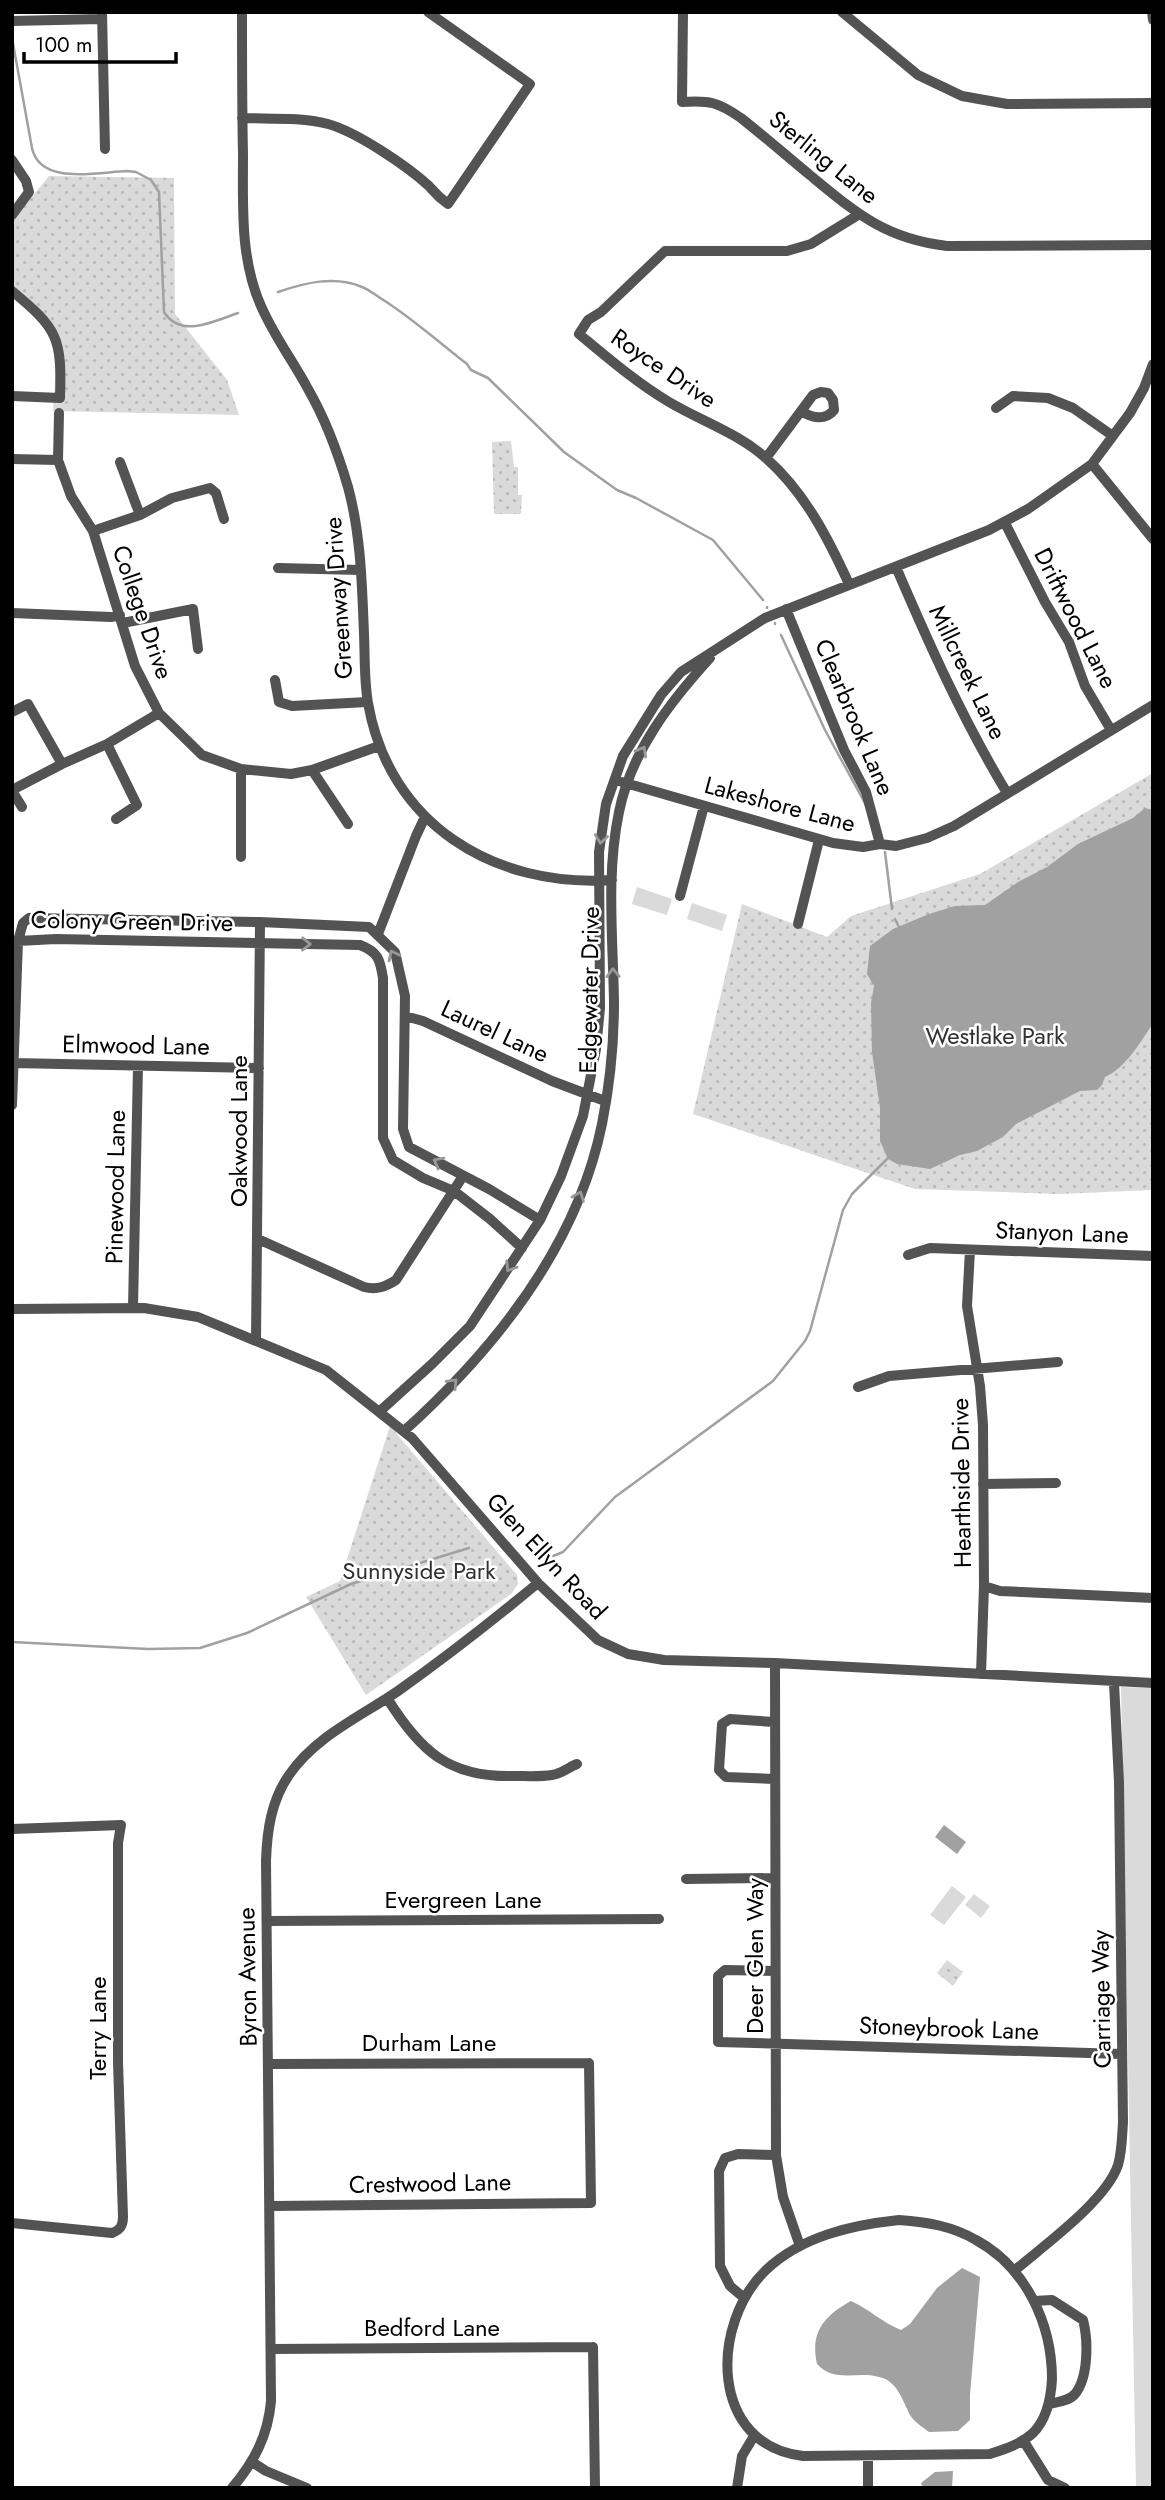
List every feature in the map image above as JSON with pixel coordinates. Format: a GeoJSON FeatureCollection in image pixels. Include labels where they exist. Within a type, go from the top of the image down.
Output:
{"type":"FeatureCollection","features":[{"type":"Feature","properties":{"kind":"street","name":"Greenway Drive"},"geometry":{"type":"LineString","coordinates":[[242,12],[244,244],[251,279],[261,306],[308,388],[334,443],[353,508],[361,570],[367,702],[379,746],[400,786],[425,817],[461,846],[498,864],[543,877],[612,880]]}},
{"type":"Feature","properties":{"kind":"street"},"geometry":{"type":"LineString","coordinates":[[242,118],[312,121],[344,130],[395,161],[448,204],[530,83],[428,12]]}},
{"type":"Feature","properties":{"kind":"street","name":"Sterling Lane"},"geometry":{"type":"LineString","coordinates":[[683,12],[682,102],[705,101],[723,106],[858,215],[897,235],[947,246],[1153,245]]}},
{"type":"Feature","properties":{"kind":"street"},"geometry":{"type":"LineString","coordinates":[[842,12],[918,75],[962,96],[1007,104],[1153,103]]}},
{"type":"Feature","properties":{"kind":"street"},"geometry":{"type":"LineString","coordinates":[[1152,12],[1153,20]]}},
{"type":"Feature","properties":{"kind":"street"},"geometry":{"type":"LineString","coordinates":[[12,21],[102,15],[106,149]]}},
{"type":"Feature","properties":{"kind":"street"},"geometry":{"type":"LineString","coordinates":[[12,160],[26,181],[29,192],[12,215]]}},
{"type":"Feature","properties":{"kind":"street","name":"Royce Drive"},"geometry":{"type":"LineString","coordinates":[[849,584],[818,521],[766,458],[636,380],[579,334],[588,320],[601,312],[665,251],[787,251],[811,244],[858,215]]}},
{"type":"Feature","properties":{"kind":"street"},"geometry":{"type":"LineString","coordinates":[[12,290],[43,316],[54,334],[61,361],[60,398],[12,396]]}},
{"type":"Feature","properties":{"kind":"street","name":"Edgewater Drive"},"geometry":{"type":"LineString","coordinates":[[379,1412],[470,1326],[540,1220],[561,1177],[588,1095],[600,1008],[598,880],[606,804],[623,755],[661,695],[681,672],[724,643],[786,609],[1005,523],[1092,464],[1148,391],[1153,364]]}},
{"type":"Feature","properties":{"kind":"street"},"geometry":{"type":"LineString","coordinates":[[996,408],[1013,396],[1048,398],[1073,408],[1113,436]]}},
{"type":"Feature","properties":{"kind":"street"},"geometry":{"type":"LineString","coordinates":[[766,458],[801,411]]}},
{"type":"Feature","properties":{"kind":"street","name":"College Drive"},"geometry":{"type":"LineString","coordinates":[[59,414],[58,460],[71,496],[93,531],[135,666],[159,713],[202,755],[240,769],[291,774],[312,771],[379,746]]}},
{"type":"Feature","properties":{"kind":"street"},"geometry":{"type":"LineString","coordinates":[[12,459],[58,460]]}},
{"type":"Feature","properties":{"kind":"street"},"geometry":{"type":"LineString","coordinates":[[120,462],[140,515]]}},
{"type":"Feature","properties":{"kind":"street"},"geometry":{"type":"LineString","coordinates":[[1092,464],[1153,539]]}},
{"type":"Feature","properties":{"kind":"street"},"geometry":{"type":"LineString","coordinates":[[93,531],[140,515],[172,498],[210,488],[216,493],[224,519]]}},
{"type":"Feature","properties":{"kind":"street","name":"Driftwood Lane"},"geometry":{"type":"LineString","coordinates":[[1005,523],[1045,602],[1069,642],[1084,686],[1111,730]]}},
{"type":"Feature","properties":{"kind":"street","name":"Millcreek Lane"},"geometry":{"type":"LineString","coordinates":[[896,566],[957,705],[1007,793]]}},
{"type":"Feature","properties":{"kind":"street"},"geometry":{"type":"LineString","coordinates":[[278,568],[361,570]]}},
{"type":"Feature","properties":{"kind":"street"},"geometry":{"type":"LineString","coordinates":[[12,613],[122,619],[193,608],[198,649]]}},
{"type":"Feature","properties":{"kind":"street","name":"Clearbrook Lane"},"geometry":{"type":"LineString","coordinates":[[786,609],[844,750],[866,792],[880,844]]}},
{"type":"Feature","properties":{"kind":"street","name":"Edgewater Drive"},"geometry":{"type":"LineString","coordinates":[[404,1431],[428,1410],[494,1339],[536,1283],[572,1214],[590,1167],[602,1123],[613,1038],[612,880],[619,810],[637,759],[670,704],[724,643]]}},
{"type":"Feature","properties":{"kind":"street"},"geometry":{"type":"LineString","coordinates":[[275,680],[279,702],[292,706],[367,702]]}},
{"type":"Feature","properties":{"kind":"street"},"geometry":{"type":"LineString","coordinates":[[12,712],[28,704],[62,764]]}},
{"type":"Feature","properties":{"kind":"street","name":"Lakeshore Lane"},"geometry":{"type":"LineString","coordinates":[[615,780],[818,840],[863,847],[880,844],[895,846],[941,832],[1153,705]]}},
{"type":"Feature","properties":{"kind":"street"},"geometry":{"type":"LineString","coordinates":[[22,807],[12,790],[107,744],[159,713]]}},
{"type":"Feature","properties":{"kind":"street"},"geometry":{"type":"LineString","coordinates":[[107,744],[137,805],[116,819]]}},
{"type":"Feature","properties":{"kind":"street"},"geometry":{"type":"LineString","coordinates":[[240,769],[241,856]]}},
{"type":"Feature","properties":{"kind":"street"},"geometry":{"type":"LineString","coordinates":[[312,771],[348,824]]}},
{"type":"Feature","properties":{"kind":"street"},"geometry":{"type":"LineString","coordinates":[[680,896],[704,806]]}},
{"type":"Feature","properties":{"kind":"street"},"geometry":{"type":"LineString","coordinates":[[425,817],[379,934],[395,952],[405,996],[403,1129],[409,1147],[540,1220]]}},
{"type":"Feature","properties":{"kind":"street"},"geometry":{"type":"LineString","coordinates":[[797,925],[818,840]]}},
{"type":"Feature","properties":{"kind":"street","name":"Colony Green Drive"},"geometry":{"type":"LineString","coordinates":[[379,934],[369,927],[359,926],[29,918],[23,923],[18,941],[56,939],[360,945],[373,950],[381,964],[383,978],[383,1138],[393,1160],[423,1178],[454,1191],[522,1248]]}},
{"type":"Feature","properties":{"kind":"street","name":"Oakwood Lane"},"geometry":{"type":"LineString","coordinates":[[257,1340],[260,922]]}},
{"type":"Feature","properties":{"kind":"street"},"geometry":{"type":"LineString","coordinates":[[12,1105],[18,941]]}},
{"type":"Feature","properties":{"kind":"street","name":"Laurel Lane"},"geometry":{"type":"LineString","coordinates":[[405,1016],[423,1021],[551,1081],[605,1101]]}},
{"type":"Feature","properties":{"kind":"street","name":"Elmwood Lane"},"geometry":{"type":"LineString","coordinates":[[13,1063],[259,1068]]}},
{"type":"Feature","properties":{"kind":"street","name":"Pinewood Lane"},"geometry":{"type":"LineString","coordinates":[[133,1308],[138,1066]]}},
{"type":"Feature","properties":{"kind":"street"},"geometry":{"type":"LineString","coordinates":[[258,1239],[364,1287],[386,1287],[396,1280],[463,1176]]}},
{"type":"Feature","properties":{"kind":"street","name":"Stanyon Lane"},"geometry":{"type":"LineString","coordinates":[[908,1255],[930,1248],[1153,1256]]}},
{"type":"Feature","properties":{"kind":"street","name":"Hearthside Drive"},"geometry":{"type":"LineString","coordinates":[[970,1250],[967,1306],[980,1386],[983,1424],[984,1586],[981,1674]]}},
{"type":"Feature","properties":{"kind":"street","name":"Glen Ellyn Road"},"geometry":{"type":"LineString","coordinates":[[12,1309],[133,1308],[198,1317],[326,1370],[404,1431],[538,1583],[598,1640],[628,1654],[664,1660],[775,1663],[1153,1683]]}},
{"type":"Feature","properties":{"kind":"street"},"geometry":{"type":"LineString","coordinates":[[858,1387],[890,1376],[1058,1362]]}},
{"type":"Feature","properties":{"kind":"street"},"geometry":{"type":"LineString","coordinates":[[983,1484],[1056,1483]]}},
{"type":"Feature","properties":{"kind":"street","name":"Byron Avenue"},"geometry":{"type":"LineString","coordinates":[[232,2488],[253,2462],[270,2414],[267,1839],[272,1810],[284,1784],[318,1742],[387,1698],[475,1635],[538,1583]]}},
{"type":"Feature","properties":{"kind":"street"},"geometry":{"type":"LineString","coordinates":[[984,1586],[1000,1591],[1153,1598]]}},
{"type":"Feature","properties":{"kind":"street","name":"Deer Glen Way"},"geometry":{"type":"LineString","coordinates":[[775,1663],[776,2155],[783,2197],[800,2246]]}},
{"type":"Feature","properties":{"kind":"street","name":"Carriage Way"},"geometry":{"type":"LineString","coordinates":[[1014,2271],[1093,2202],[1118,2167],[1123,2130],[1119,1782],[1114,1682]]}},
{"type":"Feature","properties":{"kind":"street"},"geometry":{"type":"LineString","coordinates":[[387,1698],[412,1736],[440,1760],[461,1770],[483,1776],[554,1775],[577,1764]]}},
{"type":"Feature","properties":{"kind":"street"},"geometry":{"type":"LineString","coordinates":[[774,1723],[730,1719],[722,1724],[719,1770],[726,1777],[774,1779]]}},
{"type":"Feature","properties":{"kind":"street","name":"Terry Lane"},"geometry":{"type":"LineString","coordinates":[[12,1829],[121,1825],[118,1843],[118,2062],[123,2224],[112,2234],[12,2223]]}},
{"type":"Feature","properties":{"kind":"street"},"geometry":{"type":"LineString","coordinates":[[686,1879],[775,1878]]}},
{"type":"Feature","properties":{"kind":"street","name":"Evergreen Lane"},"geometry":{"type":"LineString","coordinates":[[267,1921],[659,1919]]}},
{"type":"Feature","properties":{"kind":"street","name":"Stoneybrook Lane"},"geometry":{"type":"LineString","coordinates":[[775,1971],[725,1970],[718,1976],[718,2042],[1122,2054]]}},
{"type":"Feature","properties":{"kind":"street","name":"Durham Lane"},"geometry":{"type":"LineString","coordinates":[[269,2064],[592,2060],[593,2204]]}},
{"type":"Feature","properties":{"kind":"street"},"geometry":{"type":"LineString","coordinates":[[743,2297],[730,2286],[720,2266],[719,2171],[725,2158],[738,2154],[776,2155]]}},
{"type":"Feature","properties":{"kind":"street","name":"Crestwood Lane"},"geometry":{"type":"LineString","coordinates":[[270,2206],[593,2204]]}},
{"type":"Feature","properties":{"kind":"street"},"geometry":{"type":"LineString","coordinates":[[899,2220],[953,2229],[977,2240],[1014,2271],[1034,2301],[1048,2337],[1052,2362],[1049,2404],[1033,2433],[1009,2448],[990,2454],[868,2456],[791,2454],[772,2448],[754,2437],[737,2413],[729,2384],[730,2336],[743,2297],[766,2270],[800,2246],[836,2231],[899,2220]]}},
{"type":"Feature","properties":{"kind":"street"},"geometry":{"type":"LineString","coordinates":[[1034,2301],[1052,2300],[1083,2320],[1086,2331],[1086,2366],[1076,2393],[1064,2401],[1049,2404]]}},
{"type":"Feature","properties":{"kind":"street","name":"Bedford Lane"},"geometry":{"type":"LineString","coordinates":[[271,2349],[595,2346],[595,2488]]}},
{"type":"Feature","properties":{"kind":"street"},"geometry":{"type":"LineString","coordinates":[[737,2488],[742,2456],[754,2437]]}},
{"type":"Feature","properties":{"kind":"street"},"geometry":{"type":"LineString","coordinates":[[1023,2440],[1048,2480],[1065,2488]]}},
{"type":"Feature","properties":{"kind":"street"},"geometry":{"type":"LineString","coordinates":[[868,2456],[868,2488]]}},
{"type":"Feature","properties":{"kind":"street"},"geometry":{"type":"LineString","coordinates":[[253,2462],[277,2476],[307,2488]]}},
{"type":"Feature","properties":{"kind":"green space"},"geometry":{"type":"Polygon","coordinates":[[[49,176],[174,178],[175,314],[227,380],[239,415],[53,411],[55,364],[52,341],[36,312],[12,295],[12,221],[49,176]]]}},
{"type":"Feature","properties":{"kind":"green space"},"geometry":{"type":"Polygon","coordinates":[[[511,441],[514,467],[518,467],[518,495],[522,495],[521,514],[494,514],[492,442],[511,441]]]}},
{"type":"Feature","properties":{"kind":"green space","name":"Westlake Park"},"geometry":{"type":"Polygon","coordinates":[[[1153,773],[1153,1190],[1058,1194],[915,1189],[693,1114],[742,904],[827,937],[851,916],[980,874],[1153,773]]]}},
{"type":"Feature","properties":{"kind":"green space"},"geometry":{"type":"Polygon","coordinates":[[[637,887],[672,899],[667,915],[632,904],[637,887]]]}},
{"type":"Feature","properties":{"kind":"green space"},"geometry":{"type":"Polygon","coordinates":[[[692,903],[727,915],[722,931],[687,919],[692,903]]]}},
{"type":"Feature","properties":{"kind":"green space","name":"Sunnyside Park"},"geometry":{"type":"Polygon","coordinates":[[[390,1426],[517,1575],[518,1584],[511,1594],[366,1695],[306,1597],[340,1581],[390,1426]]]}},
{"type":"Feature","properties":{"kind":"green space"},"geometry":{"type":"Polygon","coordinates":[[[1121,1687],[1153,1688],[1153,2488],[1136,2488],[1121,1687]]]}},
{"type":"Feature","properties":{"kind":"green space"},"geometry":{"type":"Polygon","coordinates":[[[952,1886],[966,1897],[944,1925],[930,1915],[952,1886]]]}},
{"type":"Feature","properties":{"kind":"green space"},"geometry":{"type":"Polygon","coordinates":[[[974,1894],[990,1906],[981,1918],[965,1905],[974,1894]]]}},
{"type":"Feature","properties":{"kind":"green space"},"geometry":{"type":"Polygon","coordinates":[[[947,1960],[963,1972],[953,1986],[937,1973],[947,1960]]]}},
{"type":"Feature","properties":{"kind":"shaded area"},"geometry":{"type":"Polygon","coordinates":[[[1145,808],[1153,810],[1153,1024],[1137,1046],[1120,1067],[1105,1077],[1097,1090],[1080,1091],[1016,1124],[1003,1137],[977,1151],[960,1155],[930,1169],[897,1164],[888,1159],[880,1141],[880,1108],[872,1052],[871,1003],[874,986],[867,974],[870,946],[893,929],[929,914],[955,906],[985,905],[1018,882],[1047,867],[1078,844],[1133,818],[1145,808]]]}},
{"type":"Feature","properties":{"kind":"shaded area"},"geometry":{"type":"Polygon","coordinates":[[[944,1825],[966,1842],[957,1854],[935,1837],[944,1825]]]}},
{"type":"Feature","properties":{"kind":"shaded area"},"geometry":{"type":"Polygon","coordinates":[[[962,2268],[980,2277],[970,2420],[958,2431],[929,2432],[912,2418],[896,2388],[886,2379],[871,2375],[838,2375],[817,2364],[816,2343],[821,2326],[833,2313],[851,2301],[901,2330],[910,2324],[937,2288],[962,2268]]]}},
{"type":"Feature","properties":{"kind":"shaded area"},"geometry":{"type":"Polygon","coordinates":[[[953,2471],[952,2488],[923,2488],[921,2483],[935,2472],[953,2471]]]}},
{"type":"Feature","properties":{"kind":"waterway"},"geometry":{"type":"LineString","coordinates":[[12,38],[32,148],[37,160],[46,168],[58,172],[86,174],[127,171],[136,172],[151,180],[159,192],[164,312],[179,325],[189,326],[198,326],[238,313]]}},
{"type":"Feature","properties":{"kind":"waterway"},"geometry":{"type":"LineString","coordinates":[[278,292],[309,283],[330,281],[352,283],[371,292],[417,324],[471,370],[488,378],[564,452],[617,490],[713,540],[763,600]]}},
{"type":"Feature","properties":{"kind":"waterway"},"geometry":{"type":"LineString","coordinates":[[781,635],[825,730],[866,805]]}},
{"type":"Feature","properties":{"kind":"waterway"},"geometry":{"type":"LineString","coordinates":[[885,852],[892,909]]}},
{"type":"Feature","properties":{"kind":"waterway"},"geometry":{"type":"LineString","coordinates":[[895,919],[899,927]]}},
{"type":"Feature","properties":{"kind":"waterway"},"geometry":{"type":"LineString","coordinates":[[553,1556],[563,1552],[615,1497],[773,1381],[810,1331],[843,1210],[852,1194],[890,1156]]}},
{"type":"Feature","properties":{"kind":"waterway"},"geometry":{"type":"LineString","coordinates":[[12,1642],[148,1649],[200,1648],[247,1633],[351,1584],[469,1548]]}}]}
